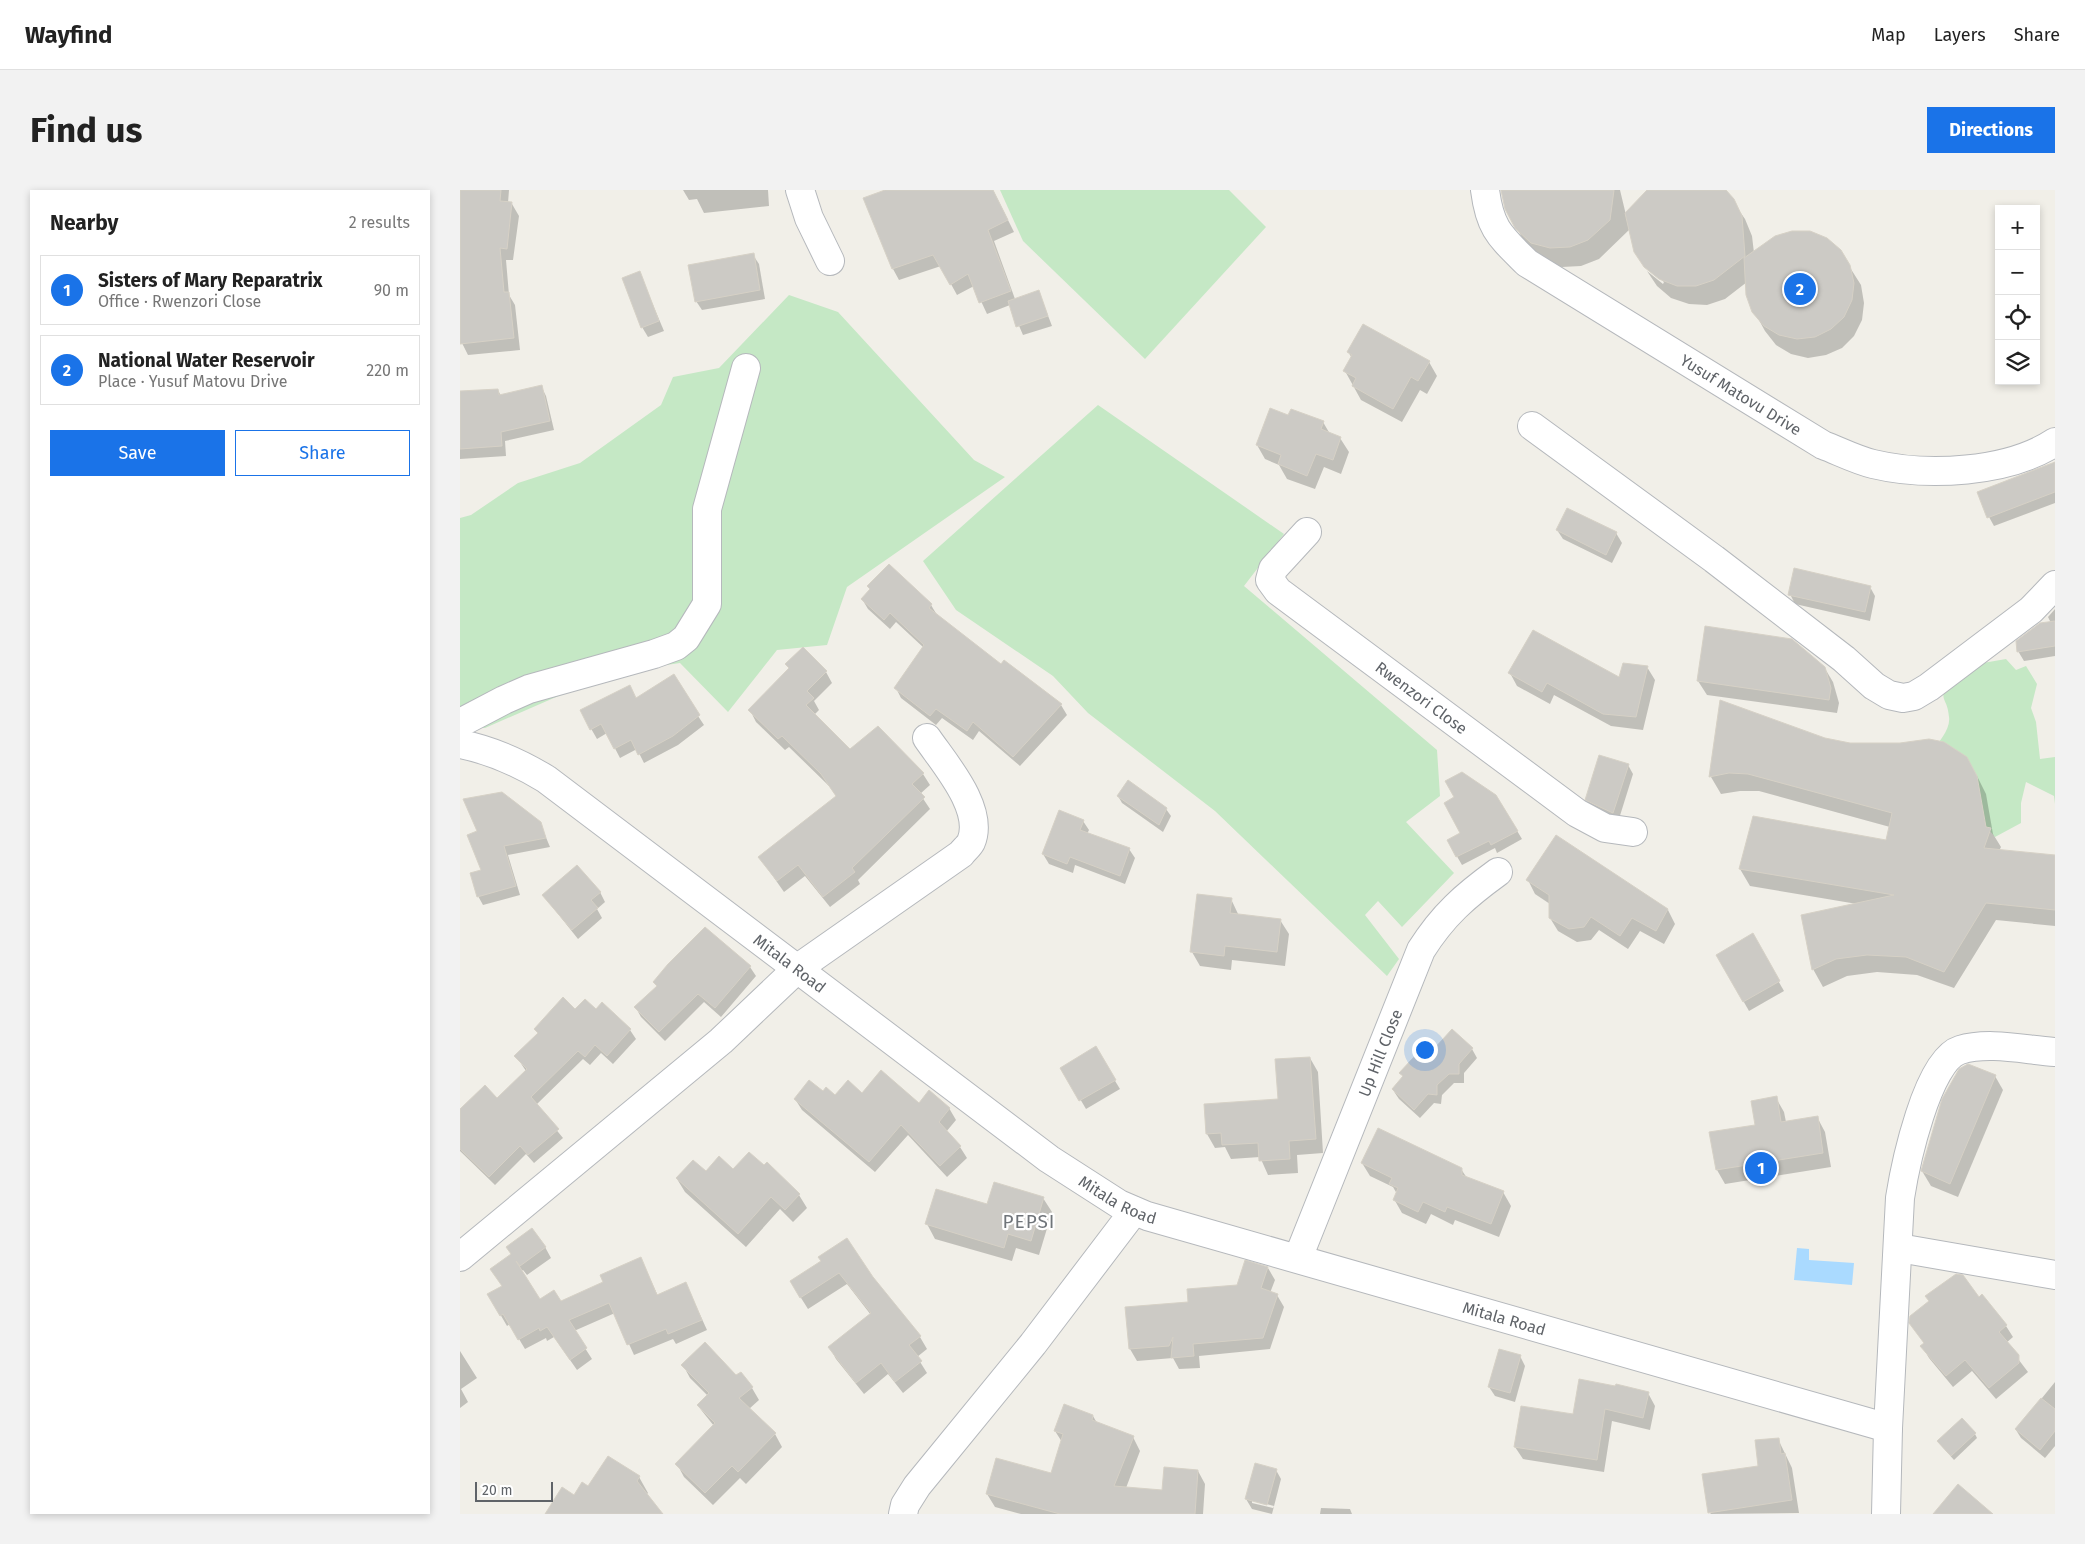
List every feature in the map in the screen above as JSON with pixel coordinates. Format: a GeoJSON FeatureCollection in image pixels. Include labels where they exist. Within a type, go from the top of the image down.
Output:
{"type":"FeatureCollection","features":[{"type":"Feature","properties":{"kind":"street"},"geometry":{"type":"LineString","coordinates":[[800,190],[809,218],[830,261]]}},
{"type":"Feature","properties":{"kind":"street","name":"Yusuf Matovu Drive"},"geometry":{"type":"LineString","coordinates":[[1484,190],[1488,215],[1501,238],[1527,263],[1823,445],[1872,464],[1920,471],[1965,469],[2000,463],[2030,454],[2055,442]]}},
{"type":"Feature","properties":{"kind":"street"},"geometry":{"type":"LineString","coordinates":[[460,723],[486,708],[530,689],[654,654],[676,646],[686,638],[707,604],[707,509],[746,368]]}},
{"type":"Feature","properties":{"kind":"street"},"geometry":{"type":"LineString","coordinates":[[1532,426],[1714,559],[1837,653],[1874,686],[1889,695],[1902,698],[1914,696],[1929,687],[2031,610],[2055,585]]}},
{"type":"Feature","properties":{"kind":"street","name":"Rwenzori Close"},"geometry":{"type":"LineString","coordinates":[[1307,532],[1272,569],[1270,580],[1278,591],[1577,813],[1605,828],[1633,832]]}},
{"type":"Feature","properties":{"kind":"street"},"geometry":{"type":"LineString","coordinates":[[460,1257],[721,1042],[798,968],[961,854],[970,843],[973,830],[969,802],[927,738]]}},
{"type":"Feature","properties":{"kind":"street","name":"Mitala Road"},"geometry":{"type":"LineString","coordinates":[[460,744],[498,754],[521,764],[546,779],[1049,1159],[1112,1200],[1134,1211],[1888,1428]]}},
{"type":"Feature","properties":{"kind":"street","name":"Up Hill Close"},"geometry":{"type":"LineString","coordinates":[[1298,1258],[1421,950],[1436,926],[1458,902],[1498,872]]}},
{"type":"Feature","properties":{"kind":"street"},"geometry":{"type":"LineString","coordinates":[[1886,1514],[1888,1428],[1899,1248],[1900,1198],[1905,1164],[1933,1079],[1942,1063],[1958,1050],[1982,1047],[2055,1052]]}},
{"type":"Feature","properties":{"kind":"street"},"geometry":{"type":"LineString","coordinates":[[903,1514],[905,1505],[917,1486],[1033,1344],[1134,1211]]}},
{"type":"Feature","properties":{"kind":"street"},"geometry":{"type":"LineString","coordinates":[[1899,1248],[2055,1275]]}},
{"type":"Feature","properties":{"kind":"green space"},"geometry":{"type":"Polygon","coordinates":[[[1000,190],[1229,190],[1266,227],[1145,359],[1023,241],[1000,190]]]}},
{"type":"Feature","properties":{"kind":"green space"},"geometry":{"type":"Polygon","coordinates":[[[789,295],[838,312],[974,460],[1005,477],[847,587],[827,645],[777,650],[728,712],[680,663],[611,673],[485,728],[460,728],[460,518],[471,515],[518,483],[580,463],[661,405],[673,377],[719,368],[789,295]]]}},
{"type":"Feature","properties":{"kind":"green space"},"geometry":{"type":"Polygon","coordinates":[[[1098,405],[1284,534],[1244,586],[1437,750],[1440,796],[1406,822],[1454,873],[1402,927],[1378,901],[1365,915],[1399,959],[1387,976],[1215,811],[1088,713],[1053,676],[956,610],[923,561],[1098,405]]]}},
{"type":"Feature","properties":{"kind":"green space"},"geometry":{"type":"Polygon","coordinates":[[[2006,659],[2016,670],[2026,666],[2037,684],[2031,708],[2036,722],[2040,759],[2055,757],[2055,804],[2054,796],[2026,782],[2021,803],[2021,823],[1995,837],[1963,799],[1931,753],[1943,736],[1949,722],[1948,710],[1943,696],[1948,678],[1983,663],[2006,659]]]}},
{"type":"Feature","properties":{"kind":"water"},"geometry":{"type":"Polygon","coordinates":[[[1797,1248],[1809,1249],[1809,1260],[1854,1263],[1852,1285],[1794,1280],[1797,1248]]]}},
{"type":"Feature","properties":{"kind":"building"},"geometry":{"type":"Polygon","coordinates":[[[460,190],[501,190],[500,201],[512,202],[507,249],[500,248],[504,292],[509,292],[514,338],[460,344],[460,190]]]}},
{"type":"Feature","properties":{"kind":"building"},"geometry":{"type":"Polygon","coordinates":[[[885,190],[993,190],[1008,220],[988,230],[1011,291],[979,303],[968,274],[950,285],[933,255],[892,269],[863,198],[885,190]]]}},
{"type":"Feature","properties":{"kind":"building"},"geometry":{"type":"Polygon","coordinates":[[[1501,190],[1614,190],[1610,220],[1588,240],[1570,247],[1550,248],[1531,243],[1515,228],[1505,209],[1501,190]]]}},
{"type":"Feature","properties":{"kind":"building"},"geometry":{"type":"Polygon","coordinates":[[[1647,190],[1726,190],[1734,199],[1742,216],[1745,256],[1714,280],[1696,286],[1677,286],[1659,279],[1644,267],[1634,252],[1625,213],[1647,190]]]}},
{"type":"Feature","properties":{"kind":"building"},"geometry":{"type":"Polygon","coordinates":[[[1792,231],[1810,231],[1827,238],[1841,250],[1850,265],[1854,283],[1852,300],[1844,317],[1831,329],[1815,337],[1797,339],[1779,335],[1764,326],[1752,312],[1746,295],[1744,258],[1775,236],[1792,231]]]}},
{"type":"Feature","properties":{"kind":"building"},"geometry":{"type":"Polygon","coordinates":[[[754,253],[760,290],[695,302],[688,265],[754,253]]]}},
{"type":"Feature","properties":{"kind":"building"},"geometry":{"type":"Polygon","coordinates":[[[640,271],[659,321],[641,328],[622,278],[640,271]]]}},
{"type":"Feature","properties":{"kind":"building"},"geometry":{"type":"Polygon","coordinates":[[[1039,290],[1048,316],[1016,327],[1008,301],[1039,290]]]}},
{"type":"Feature","properties":{"kind":"building"},"geometry":{"type":"Polygon","coordinates":[[[1363,324],[1430,361],[1418,381],[1411,377],[1393,409],[1352,386],[1356,378],[1343,371],[1352,355],[1347,352],[1363,324]]]}},
{"type":"Feature","properties":{"kind":"building"},"geometry":{"type":"Polygon","coordinates":[[[542,385],[550,421],[501,432],[502,446],[460,449],[460,391],[498,389],[499,395],[542,385]]]}},
{"type":"Feature","properties":{"kind":"building"},"geometry":{"type":"Polygon","coordinates":[[[1270,408],[1288,415],[1291,409],[1324,421],[1321,429],[1341,437],[1333,460],[1316,454],[1307,476],[1278,464],[1281,455],[1256,445],[1270,408]]]}},
{"type":"Feature","properties":{"kind":"building"},"geometry":{"type":"Polygon","coordinates":[[[2055,462],[2055,492],[1987,518],[1977,492],[2055,462]]]}},
{"type":"Feature","properties":{"kind":"building"},"geometry":{"type":"Polygon","coordinates":[[[1567,508],[1617,532],[1606,555],[1556,530],[1567,508]]]}},
{"type":"Feature","properties":{"kind":"building"},"geometry":{"type":"Polygon","coordinates":[[[889,564],[932,604],[929,608],[1001,664],[1004,660],[1062,704],[1013,757],[973,722],[967,731],[936,709],[930,716],[894,688],[924,645],[890,613],[884,620],[861,599],[870,589],[867,586],[889,564]]]}},
{"type":"Feature","properties":{"kind":"building"},"geometry":{"type":"Polygon","coordinates":[[[1794,568],[1871,586],[1865,612],[1788,595],[1794,568]]]}},
{"type":"Feature","properties":{"kind":"building"},"geometry":{"type":"Polygon","coordinates":[[[2055,621],[2055,646],[2017,652],[2016,641],[2040,623],[2055,621]]]}},
{"type":"Feature","properties":{"kind":"building"},"geometry":{"type":"Polygon","coordinates":[[[1705,626],[1792,639],[1825,667],[1831,688],[1829,700],[1697,681],[1705,626]]]}},
{"type":"Feature","properties":{"kind":"building"},"geometry":{"type":"Polygon","coordinates":[[[1533,630],[1619,677],[1623,663],[1648,666],[1636,717],[1603,714],[1547,683],[1542,692],[1508,673],[1533,630]]]}},
{"type":"Feature","properties":{"kind":"building"},"geometry":{"type":"Polygon","coordinates":[[[803,647],[827,671],[807,691],[814,698],[806,705],[850,749],[878,726],[924,773],[912,784],[925,797],[852,868],[855,872],[823,897],[798,865],[777,881],[758,857],[836,796],[821,774],[782,736],[778,739],[748,710],[789,668],[785,664],[803,647]]]}},
{"type":"Feature","properties":{"kind":"building"},"geometry":{"type":"Polygon","coordinates":[[[674,674],[700,715],[673,736],[638,755],[631,740],[614,749],[601,724],[590,730],[580,710],[630,685],[636,698],[674,674]]]}},
{"type":"Feature","properties":{"kind":"building"},"geometry":{"type":"Polygon","coordinates":[[[1720,700],[1825,738],[1850,743],[1900,743],[1929,739],[1944,742],[1967,757],[1977,776],[1986,827],[1991,828],[1984,848],[2055,855],[2055,910],[1986,903],[1944,972],[1906,957],[1867,955],[1836,959],[1812,970],[1801,915],[1894,895],[1739,869],[1753,816],[1886,840],[1892,813],[1748,774],[1729,773],[1709,777],[1720,700]]]}},
{"type":"Feature","properties":{"kind":"building"},"geometry":{"type":"Polygon","coordinates":[[[1599,755],[1629,764],[1613,813],[1585,800],[1599,755]]]}},
{"type":"Feature","properties":{"kind":"building"},"geometry":{"type":"Polygon","coordinates":[[[1462,772],[1496,795],[1518,831],[1491,845],[1489,841],[1456,857],[1447,840],[1460,833],[1444,803],[1454,797],[1445,781],[1462,772]]]}},
{"type":"Feature","properties":{"kind":"building"},"geometry":{"type":"Polygon","coordinates":[[[1128,780],[1167,808],[1159,825],[1117,796],[1128,780]]]}},
{"type":"Feature","properties":{"kind":"building"},"geometry":{"type":"Polygon","coordinates":[[[502,792],[541,822],[546,838],[504,846],[516,886],[477,897],[470,873],[481,870],[467,835],[477,831],[463,799],[502,792]]]}},
{"type":"Feature","properties":{"kind":"building"},"geometry":{"type":"Polygon","coordinates":[[[1059,810],[1084,820],[1080,830],[1130,848],[1120,876],[1070,857],[1067,864],[1042,854],[1059,810]]]}},
{"type":"Feature","properties":{"kind":"building"},"geometry":{"type":"Polygon","coordinates":[[[1556,835],[1668,909],[1656,931],[1632,918],[1620,936],[1591,917],[1584,927],[1569,929],[1549,918],[1549,895],[1526,880],[1556,835]]]}},
{"type":"Feature","properties":{"kind":"building"},"geometry":{"type":"Polygon","coordinates":[[[577,865],[601,892],[591,900],[598,908],[572,930],[542,895],[577,865]]]}},
{"type":"Feature","properties":{"kind":"building"},"geometry":{"type":"Polygon","coordinates":[[[1197,894],[1232,898],[1230,913],[1281,919],[1277,952],[1225,946],[1224,956],[1190,952],[1197,894]]]}},
{"type":"Feature","properties":{"kind":"building"},"geometry":{"type":"Polygon","coordinates":[[[705,927],[751,966],[715,1008],[698,994],[659,1032],[634,1007],[657,986],[653,982],[705,927]]]}},
{"type":"Feature","properties":{"kind":"building"},"geometry":{"type":"Polygon","coordinates":[[[1753,933],[1780,981],[1743,1002],[1716,955],[1753,933]]]}},
{"type":"Feature","properties":{"kind":"building"},"geometry":{"type":"Polygon","coordinates":[[[563,997],[575,1009],[585,999],[596,1009],[602,1002],[631,1029],[607,1056],[595,1045],[585,1057],[578,1051],[531,1097],[559,1129],[528,1155],[520,1146],[489,1177],[460,1149],[460,1109],[485,1085],[497,1098],[527,1069],[514,1056],[538,1033],[534,1029],[563,997]]]}},
{"type":"Feature","properties":{"kind":"building"},"geometry":{"type":"Polygon","coordinates":[[[1452,1029],[1473,1048],[1459,1064],[1459,1074],[1449,1074],[1437,1085],[1437,1095],[1428,1094],[1414,1110],[1392,1089],[1403,1076],[1399,1073],[1426,1044],[1433,1050],[1452,1029]]]}},
{"type":"Feature","properties":{"kind":"building"},"geometry":{"type":"Polygon","coordinates":[[[1096,1046],[1116,1080],[1079,1101],[1060,1068],[1096,1046]]]}},
{"type":"Feature","properties":{"kind":"building"},"geometry":{"type":"Polygon","coordinates":[[[1310,1057],[1316,1139],[1289,1141],[1290,1159],[1259,1161],[1258,1143],[1222,1145],[1221,1133],[1206,1134],[1204,1104],[1278,1099],[1275,1059],[1310,1057]]]}},
{"type":"Feature","properties":{"kind":"building"},"geometry":{"type":"Polygon","coordinates":[[[1968,1064],[1996,1075],[1950,1184],[1921,1171],[1942,1099],[1959,1069],[1968,1064]]]}},
{"type":"Feature","properties":{"kind":"building"},"geometry":{"type":"Polygon","coordinates":[[[881,1070],[919,1103],[929,1090],[950,1108],[939,1122],[961,1146],[940,1166],[901,1125],[869,1162],[794,1099],[809,1080],[823,1091],[826,1087],[835,1095],[848,1080],[862,1093],[881,1070]]]}},
{"type":"Feature","properties":{"kind":"building"},"geometry":{"type":"Polygon","coordinates":[[[1777,1096],[1781,1122],[1818,1116],[1823,1153],[1716,1170],[1709,1132],[1755,1125],[1751,1101],[1777,1096]]]}},
{"type":"Feature","properties":{"kind":"building"},"geometry":{"type":"Polygon","coordinates":[[[1378,1128],[1462,1168],[1462,1175],[1504,1191],[1491,1224],[1447,1207],[1445,1212],[1423,1202],[1418,1212],[1393,1200],[1398,1188],[1389,1184],[1392,1178],[1361,1163],[1378,1128]]]}},
{"type":"Feature","properties":{"kind":"building"},"geometry":{"type":"Polygon","coordinates":[[[749,1152],[764,1165],[767,1162],[800,1194],[785,1210],[771,1197],[738,1234],[676,1178],[693,1160],[706,1171],[719,1156],[733,1169],[749,1152]]]}},
{"type":"Feature","properties":{"kind":"building"},"geometry":{"type":"Polygon","coordinates":[[[994,1182],[1044,1197],[1031,1241],[1008,1234],[1004,1248],[925,1224],[936,1189],[987,1204],[994,1182]]]}},
{"type":"Feature","properties":{"kind":"building"},"geometry":{"type":"Polygon","coordinates":[[[532,1228],[546,1247],[520,1266],[516,1261],[540,1299],[554,1290],[561,1301],[603,1282],[600,1275],[641,1257],[657,1295],[686,1282],[702,1320],[668,1334],[666,1329],[627,1345],[609,1303],[569,1320],[587,1348],[570,1360],[547,1327],[540,1331],[539,1328],[518,1340],[503,1314],[500,1316],[487,1294],[502,1286],[490,1269],[511,1254],[506,1247],[532,1228]]]}},
{"type":"Feature","properties":{"kind":"building"},"geometry":{"type":"Polygon","coordinates":[[[847,1238],[873,1277],[921,1336],[909,1345],[922,1361],[895,1382],[881,1363],[856,1383],[828,1347],[871,1313],[839,1273],[800,1298],[790,1281],[821,1261],[818,1257],[847,1238]]]}},
{"type":"Feature","properties":{"kind":"building"},"geometry":{"type":"Polygon","coordinates":[[[1245,1260],[1268,1267],[1261,1288],[1278,1294],[1263,1338],[1193,1344],[1194,1356],[1171,1358],[1173,1337],[1169,1346],[1129,1349],[1125,1307],[1188,1302],[1187,1289],[1237,1285],[1245,1260]]]}},
{"type":"Feature","properties":{"kind":"building"},"geometry":{"type":"Polygon","coordinates":[[[1956,1274],[1963,1275],[1979,1297],[1982,1294],[2007,1325],[1999,1332],[2019,1355],[2019,1363],[1989,1388],[1965,1360],[1946,1376],[1920,1346],[1924,1343],[1909,1323],[1910,1316],[1929,1301],[1925,1296],[1956,1274]]]}},
{"type":"Feature","properties":{"kind":"building"},"geometry":{"type":"Polygon","coordinates":[[[705,1342],[736,1375],[741,1372],[753,1387],[739,1398],[776,1433],[738,1472],[732,1466],[705,1493],[675,1464],[715,1423],[697,1405],[709,1393],[681,1365],[705,1342]]]}},
{"type":"Feature","properties":{"kind":"building"},"geometry":{"type":"Polygon","coordinates":[[[1499,1349],[1521,1355],[1510,1393],[1488,1387],[1499,1349]]]}},
{"type":"Feature","properties":{"kind":"building"},"geometry":{"type":"Polygon","coordinates":[[[1579,1379],[1615,1386],[1616,1384],[1649,1392],[1643,1418],[1605,1409],[1597,1460],[1514,1447],[1521,1406],[1573,1414],[1579,1379]]]}},
{"type":"Feature","properties":{"kind":"building"},"geometry":{"type":"Polygon","coordinates":[[[2041,1398],[2055,1409],[2055,1431],[2040,1450],[2015,1429],[2041,1398]]]}},
{"type":"Feature","properties":{"kind":"building"},"geometry":{"type":"Polygon","coordinates":[[[1064,1404],[1093,1415],[1092,1420],[1134,1436],[1114,1486],[1162,1490],[1164,1467],[1198,1470],[1195,1514],[1060,1514],[986,1494],[996,1458],[1051,1473],[1063,1434],[1054,1431],[1064,1404]]]}},
{"type":"Feature","properties":{"kind":"building"},"geometry":{"type":"Polygon","coordinates":[[[1962,1418],[1976,1433],[1951,1456],[1937,1441],[1962,1418]]]}},
{"type":"Feature","properties":{"kind":"building"},"geometry":{"type":"Polygon","coordinates":[[[1779,1438],[1781,1454],[1785,1453],[1792,1500],[1708,1513],[1702,1474],[1758,1466],[1755,1440],[1779,1438]]]}},
{"type":"Feature","properties":{"kind":"building"},"geometry":{"type":"Polygon","coordinates":[[[608,1456],[640,1476],[637,1481],[663,1514],[545,1514],[562,1487],[574,1495],[582,1482],[588,1486],[608,1456]]]}},
{"type":"Feature","properties":{"kind":"building"},"geometry":{"type":"Polygon","coordinates":[[[1255,1463],[1277,1469],[1267,1505],[1245,1499],[1255,1463]]]}},
{"type":"Feature","properties":{"kind":"building"},"geometry":{"type":"Polygon","coordinates":[[[1958,1484],[1993,1514],[1933,1514],[1958,1484]]]}},
{"type":"Feature","properties":{"kind":"place","name":"National Water Reservoir"},"geometry":{"type":"Point","coordinates":[1800,289]}},
{"type":"Feature","properties":{"kind":"place","name":"Sisters of Mary Reparatrix"},"geometry":{"type":"Point","coordinates":[1761,1168]}},
{"type":"Feature","properties":{"kind":"district","name":"PEPSI"},"geometry":{"type":"Point","coordinates":[1029,1221]}}]}
